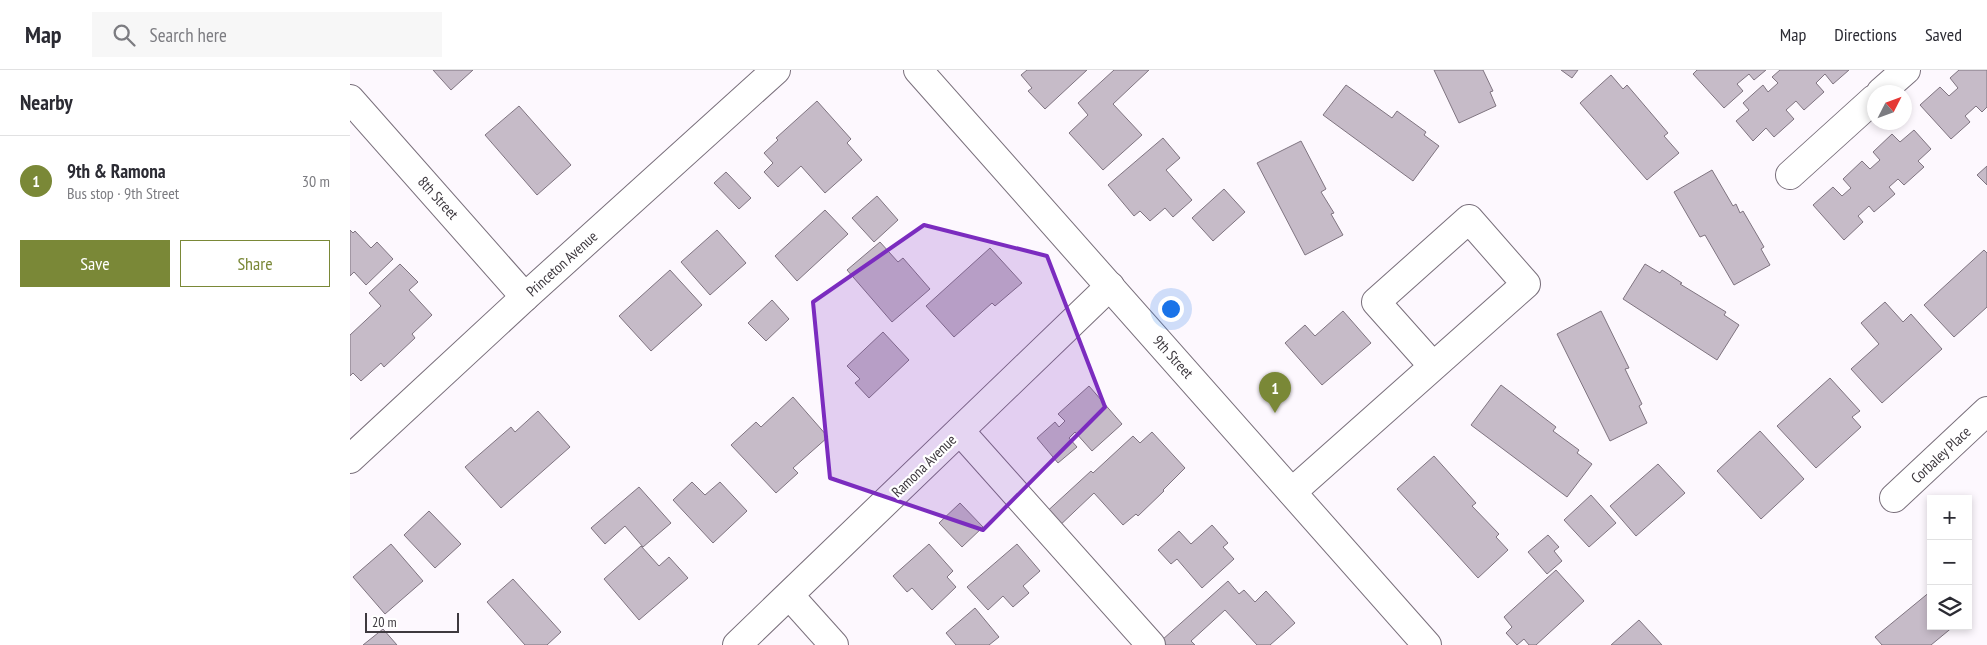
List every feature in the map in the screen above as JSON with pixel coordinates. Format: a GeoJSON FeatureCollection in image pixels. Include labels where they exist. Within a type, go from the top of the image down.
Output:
{"type":"FeatureCollection","features":[{"type":"Feature","properties":{"kind":"street","name":"Princeton Avenue"},"geometry":{"type":"LineString","coordinates":[[350,459],[525,297],[776,70]]}},
{"type":"Feature","properties":{"kind":"street","name":"9th Street"},"geometry":{"type":"LineString","coordinates":[[918,70],[1427,645]]}},
{"type":"Feature","properties":{"kind":"street"},"geometry":{"type":"LineString","coordinates":[[1889,85],[1906,70]]}},
{"type":"Feature","properties":{"kind":"street","name":"8th Street"},"geometry":{"type":"LineString","coordinates":[[350,99],[525,297]]}},
{"type":"Feature","properties":{"kind":"street"},"geometry":{"type":"LineString","coordinates":[[1790,175],[1867,104]]}},
{"type":"Feature","properties":{"kind":"street"},"geometry":{"type":"LineString","coordinates":[[1292,492],[1526,284],[1469,219],[1376,302],[1433,366]]}},
{"type":"Feature","properties":{"kind":"street","name":"Ramona Avenue"},"geometry":{"type":"LineString","coordinates":[[737,645],[1110,286]]}},
{"type":"Feature","properties":{"kind":"street","name":"Corbaley Place"},"geometry":{"type":"LineString","coordinates":[[1894,498],[1987,412]]}},
{"type":"Feature","properties":{"kind":"street"},"geometry":{"type":"LineString","coordinates":[[960,431],[1151,645]]}},
{"type":"Feature","properties":{"kind":"street"},"geometry":{"type":"LineString","coordinates":[[790,596],[834,645]]}},
{"type":"Feature","properties":{"kind":"highlighted area"},"geometry":{"type":"Polygon","coordinates":[[[924,225],[1047,256],[1105,407],[983,530],[830,478],[813,302],[924,225]]]}},
{"type":"Feature","properties":{"kind":"building"},"geometry":{"type":"Polygon","coordinates":[[[433,70],[473,70],[451,90],[433,70]]]}},
{"type":"Feature","properties":{"kind":"building"},"geometry":{"type":"Polygon","coordinates":[[[1027,70],[1087,70],[1045,109],[1028,91],[1032,88],[1021,75],[1027,70]]]}},
{"type":"Feature","properties":{"kind":"building"},"geometry":{"type":"Polygon","coordinates":[[[1114,70],[1149,70],[1113,104],[1142,135],[1103,170],[1069,133],[1088,115],[1078,103],[1114,70]]]}},
{"type":"Feature","properties":{"kind":"building"},"geometry":{"type":"Polygon","coordinates":[[[1434,70],[1483,70],[1493,91],[1490,92],[1496,106],[1459,123],[1434,70]]]}},
{"type":"Feature","properties":{"kind":"building"},"geometry":{"type":"Polygon","coordinates":[[[1561,70],[1578,70],[1572,78],[1561,70]]]}},
{"type":"Feature","properties":{"kind":"building"},"geometry":{"type":"Polygon","coordinates":[[[1697,70],[1766,70],[1754,80],[1749,74],[1737,84],[1743,91],[1724,108],[1693,74],[1697,70]]]}},
{"type":"Feature","properties":{"kind":"building"},"geometry":{"type":"Polygon","coordinates":[[[1780,70],[1849,70],[1833,84],[1825,74],[1816,83],[1824,92],[1804,110],[1796,101],[1786,110],[1794,119],[1774,137],[1766,128],[1753,141],[1736,121],[1749,110],[1743,103],[1763,85],[1768,92],[1778,83],[1772,77],[1780,70]]]}},
{"type":"Feature","properties":{"kind":"building"},"geometry":{"type":"Polygon","coordinates":[[[1959,70],[1987,70],[1987,107],[1982,112],[1976,106],[1965,116],[1970,122],[1951,139],[1920,105],[1940,87],[1949,96],[1958,88],[1950,78],[1959,70]]]}},
{"type":"Feature","properties":{"kind":"building"},"geometry":{"type":"Polygon","coordinates":[[[1611,75],[1623,89],[1627,85],[1668,133],[1664,136],[1679,153],[1647,180],[1580,103],[1611,75]]]}},
{"type":"Feature","properties":{"kind":"building"},"geometry":{"type":"Polygon","coordinates":[[[1346,85],[1392,118],[1397,111],[1426,132],[1424,135],[1439,146],[1413,181],[1323,115],[1346,85]]]}},
{"type":"Feature","properties":{"kind":"building"},"geometry":{"type":"Polygon","coordinates":[[[817,101],[851,139],[847,143],[862,160],[825,193],[801,166],[778,187],[764,172],[773,163],[764,153],[778,140],[776,138],[817,101]]]}},
{"type":"Feature","properties":{"kind":"building"},"geometry":{"type":"Polygon","coordinates":[[[519,106],[571,165],[537,195],[485,135],[519,106]]]}},
{"type":"Feature","properties":{"kind":"building"},"geometry":{"type":"Polygon","coordinates":[[[1914,130],[1931,149],[1918,161],[1924,167],[1904,185],[1898,179],[1889,187],[1895,194],[1874,212],[1869,206],[1858,216],[1863,222],[1844,240],[1813,205],[1833,187],[1842,196],[1851,188],[1843,179],[1862,161],[1870,169],[1880,160],[1873,152],[1892,134],[1900,142],[1914,130]]]}},
{"type":"Feature","properties":{"kind":"building"},"geometry":{"type":"Polygon","coordinates":[[[1163,138],[1180,158],[1166,170],[1192,200],[1173,217],[1165,208],[1150,221],[1140,211],[1134,216],[1108,185],[1163,138]]]}},
{"type":"Feature","properties":{"kind":"building"},"geometry":{"type":"Polygon","coordinates":[[[1301,141],[1326,189],[1321,192],[1334,213],[1331,214],[1343,235],[1305,255],[1257,163],[1301,141]]]}},
{"type":"Feature","properties":{"kind":"building"},"geometry":{"type":"Polygon","coordinates":[[[1987,166],[1987,185],[1977,175],[1987,166]]]}},
{"type":"Feature","properties":{"kind":"building"},"geometry":{"type":"Polygon","coordinates":[[[1712,170],[1733,206],[1736,204],[1740,213],[1743,211],[1764,247],[1761,249],[1770,265],[1734,285],[1705,235],[1700,237],[1674,192],[1712,170]]]}},
{"type":"Feature","properties":{"kind":"building"},"geometry":{"type":"Polygon","coordinates":[[[726,172],[751,198],[739,209],[714,183],[726,172]]]}},
{"type":"Feature","properties":{"kind":"building"},"geometry":{"type":"Polygon","coordinates":[[[1224,189],[1245,212],[1213,241],[1192,218],[1224,189]]]}},
{"type":"Feature","properties":{"kind":"building"},"geometry":{"type":"Polygon","coordinates":[[[877,196],[898,220],[874,242],[852,218],[877,196]]]}},
{"type":"Feature","properties":{"kind":"building"},"geometry":{"type":"Polygon","coordinates":[[[825,210],[848,234],[797,281],[775,256],[825,210]]]}},
{"type":"Feature","properties":{"kind":"building"},"geometry":{"type":"Polygon","coordinates":[[[350,230],[353,233],[355,231],[371,248],[377,242],[393,259],[366,285],[354,272],[350,276],[350,230]]]}},
{"type":"Feature","properties":{"kind":"building"},"geometry":{"type":"Polygon","coordinates":[[[717,230],[746,263],[710,295],[681,262],[717,230]]]}},
{"type":"Feature","properties":{"kind":"building"},"geometry":{"type":"Polygon","coordinates":[[[880,242],[898,262],[903,258],[930,289],[892,322],[847,270],[880,242]]]}},
{"type":"Feature","properties":{"kind":"building"},"geometry":{"type":"Polygon","coordinates":[[[990,248],[1022,283],[995,306],[992,303],[954,337],[926,306],[990,248]]]}},
{"type":"Feature","properties":{"kind":"building"},"geometry":{"type":"Polygon","coordinates":[[[1984,250],[1987,253],[1987,307],[1954,337],[1924,305],[1984,250]]]}},
{"type":"Feature","properties":{"kind":"building"},"geometry":{"type":"Polygon","coordinates":[[[400,264],[418,282],[409,290],[432,315],[412,334],[415,338],[384,367],[381,363],[361,381],[353,373],[350,376],[350,335],[381,306],[369,293],[400,264]]]}},
{"type":"Feature","properties":{"kind":"building"},"geometry":{"type":"Polygon","coordinates":[[[1645,264],[1660,273],[1662,270],[1682,283],[1680,284],[1726,312],[1724,315],[1739,325],[1717,360],[1623,299],[1645,264]]]}},
{"type":"Feature","properties":{"kind":"building"},"geometry":{"type":"Polygon","coordinates":[[[670,270],[702,305],[651,351],[619,316],[670,270]]]}},
{"type":"Feature","properties":{"kind":"building"},"geometry":{"type":"Polygon","coordinates":[[[772,300],[789,319],[766,341],[748,323],[772,300]]]}},
{"type":"Feature","properties":{"kind":"building"},"geometry":{"type":"Polygon","coordinates":[[[1885,302],[1903,322],[1911,314],[1942,349],[1882,403],[1851,369],[1879,344],[1861,323],[1885,302]]]}},
{"type":"Feature","properties":{"kind":"building"},"geometry":{"type":"Polygon","coordinates":[[[1343,311],[1371,343],[1322,385],[1285,343],[1305,325],[1315,336],[1343,311]]]}},
{"type":"Feature","properties":{"kind":"building"},"geometry":{"type":"Polygon","coordinates":[[[1601,311],[1629,368],[1625,369],[1642,404],[1639,406],[1647,423],[1610,441],[1557,334],[1601,311]]]}},
{"type":"Feature","properties":{"kind":"building"},"geometry":{"type":"Polygon","coordinates":[[[883,332],[909,360],[869,398],[855,383],[860,379],[847,366],[883,332]]]}},
{"type":"Feature","properties":{"kind":"building"},"geometry":{"type":"Polygon","coordinates":[[[1830,378],[1860,411],[1852,417],[1861,427],[1816,468],[1777,426],[1830,378]]]}},
{"type":"Feature","properties":{"kind":"building"},"geometry":{"type":"Polygon","coordinates":[[[1501,385],[1556,427],[1553,431],[1579,450],[1577,453],[1592,464],[1567,497],[1471,425],[1501,385]]]}},
{"type":"Feature","properties":{"kind":"building"},"geometry":{"type":"Polygon","coordinates":[[[1089,386],[1122,424],[1092,451],[1075,432],[1069,438],[1077,447],[1058,463],[1037,438],[1055,422],[1059,427],[1065,421],[1058,414],[1089,386]]]}},
{"type":"Feature","properties":{"kind":"building"},"geometry":{"type":"Polygon","coordinates":[[[793,397],[828,437],[793,468],[798,473],[776,493],[731,445],[756,422],[761,427],[793,397]]]}},
{"type":"Feature","properties":{"kind":"building"},"geometry":{"type":"Polygon","coordinates":[[[538,411],[570,447],[501,508],[465,467],[511,427],[515,432],[538,411]]]}},
{"type":"Feature","properties":{"kind":"building"},"geometry":{"type":"Polygon","coordinates":[[[1760,431],[1804,479],[1761,519],[1717,471],[1760,431]]]}},
{"type":"Feature","properties":{"kind":"building"},"geometry":{"type":"Polygon","coordinates":[[[1152,432],[1185,468],[1138,516],[1136,514],[1123,525],[1094,493],[1055,530],[1042,516],[1133,436],[1140,443],[1152,432]]]}},
{"type":"Feature","properties":{"kind":"building"},"geometry":{"type":"Polygon","coordinates":[[[1434,456],[1476,503],[1472,506],[1499,534],[1496,537],[1508,550],[1478,578],[1397,489],[1434,456]]]}},
{"type":"Feature","properties":{"kind":"building"},"geometry":{"type":"Polygon","coordinates":[[[1658,464],[1685,493],[1636,536],[1610,506],[1658,464]]]}},
{"type":"Feature","properties":{"kind":"building"},"geometry":{"type":"Polygon","coordinates":[[[692,482],[705,495],[720,482],[747,511],[713,543],[673,500],[692,482]]]}},
{"type":"Feature","properties":{"kind":"building"},"geometry":{"type":"Polygon","coordinates":[[[639,487],[671,523],[643,547],[625,526],[605,544],[591,528],[639,487]]]}},
{"type":"Feature","properties":{"kind":"building"},"geometry":{"type":"Polygon","coordinates":[[[1591,495],[1616,523],[1589,547],[1564,520],[1591,495]]]}},
{"type":"Feature","properties":{"kind":"building"},"geometry":{"type":"Polygon","coordinates":[[[960,503],[983,527],[962,547],[939,523],[960,503]]]}},
{"type":"Feature","properties":{"kind":"building"},"geometry":{"type":"Polygon","coordinates":[[[429,511],[461,544],[435,568],[404,535],[429,511]]]}},
{"type":"Feature","properties":{"kind":"building"},"geometry":{"type":"Polygon","coordinates":[[[1212,525],[1228,543],[1223,547],[1234,559],[1202,588],[1177,559],[1171,564],[1158,550],[1179,531],[1191,544],[1212,525]]]}},
{"type":"Feature","properties":{"kind":"building"},"geometry":{"type":"Polygon","coordinates":[[[1548,535],[1559,547],[1554,551],[1562,561],[1547,574],[1528,552],[1548,535]]]}},
{"type":"Feature","properties":{"kind":"building"},"geometry":{"type":"Polygon","coordinates":[[[391,544],[423,581],[385,614],[353,577],[391,544]]]}},
{"type":"Feature","properties":{"kind":"building"},"geometry":{"type":"Polygon","coordinates":[[[929,544],[953,571],[947,577],[956,587],[932,610],[912,588],[907,592],[893,576],[929,544]]]}},
{"type":"Feature","properties":{"kind":"building"},"geometry":{"type":"Polygon","coordinates":[[[1017,544],[1040,571],[1023,586],[1029,593],[1013,607],[1003,596],[988,610],[967,587],[1017,544]]]}},
{"type":"Feature","properties":{"kind":"building"},"geometry":{"type":"Polygon","coordinates":[[[641,546],[659,566],[669,557],[688,578],[639,620],[604,579],[641,546]]]}},
{"type":"Feature","properties":{"kind":"building"},"geometry":{"type":"Polygon","coordinates":[[[1556,570],[1584,601],[1536,645],[1529,645],[1524,639],[1517,645],[1506,633],[1512,627],[1504,617],[1556,570]]]}},
{"type":"Feature","properties":{"kind":"building"},"geometry":{"type":"Polygon","coordinates":[[[513,579],[561,632],[547,645],[525,645],[487,602],[513,579]]]}},
{"type":"Feature","properties":{"kind":"building"},"geometry":{"type":"Polygon","coordinates":[[[1228,581],[1239,594],[1244,590],[1255,602],[1266,591],[1295,623],[1270,645],[1257,645],[1225,610],[1191,641],[1195,645],[1166,645],[1162,640],[1228,581]]]}},
{"type":"Feature","properties":{"kind":"building"},"geometry":{"type":"Polygon","coordinates":[[[1927,594],[1927,630],[1949,630],[1931,645],[1882,645],[1875,637],[1927,594]]]}},
{"type":"Feature","properties":{"kind":"building"},"geometry":{"type":"Polygon","coordinates":[[[975,608],[999,637],[989,645],[956,645],[946,633],[975,608]]]}},
{"type":"Feature","properties":{"kind":"building"},"geometry":{"type":"Polygon","coordinates":[[[1639,620],[1662,645],[1611,645],[1639,620]]]}},
{"type":"Feature","properties":{"kind":"building"},"geometry":{"type":"Polygon","coordinates":[[[383,629],[397,645],[363,645],[383,629]]]}},
{"type":"Feature","properties":{"kind":"place","name":"9th & Ramona"},"geometry":{"type":"Point","coordinates":[1275,413]}}]}
